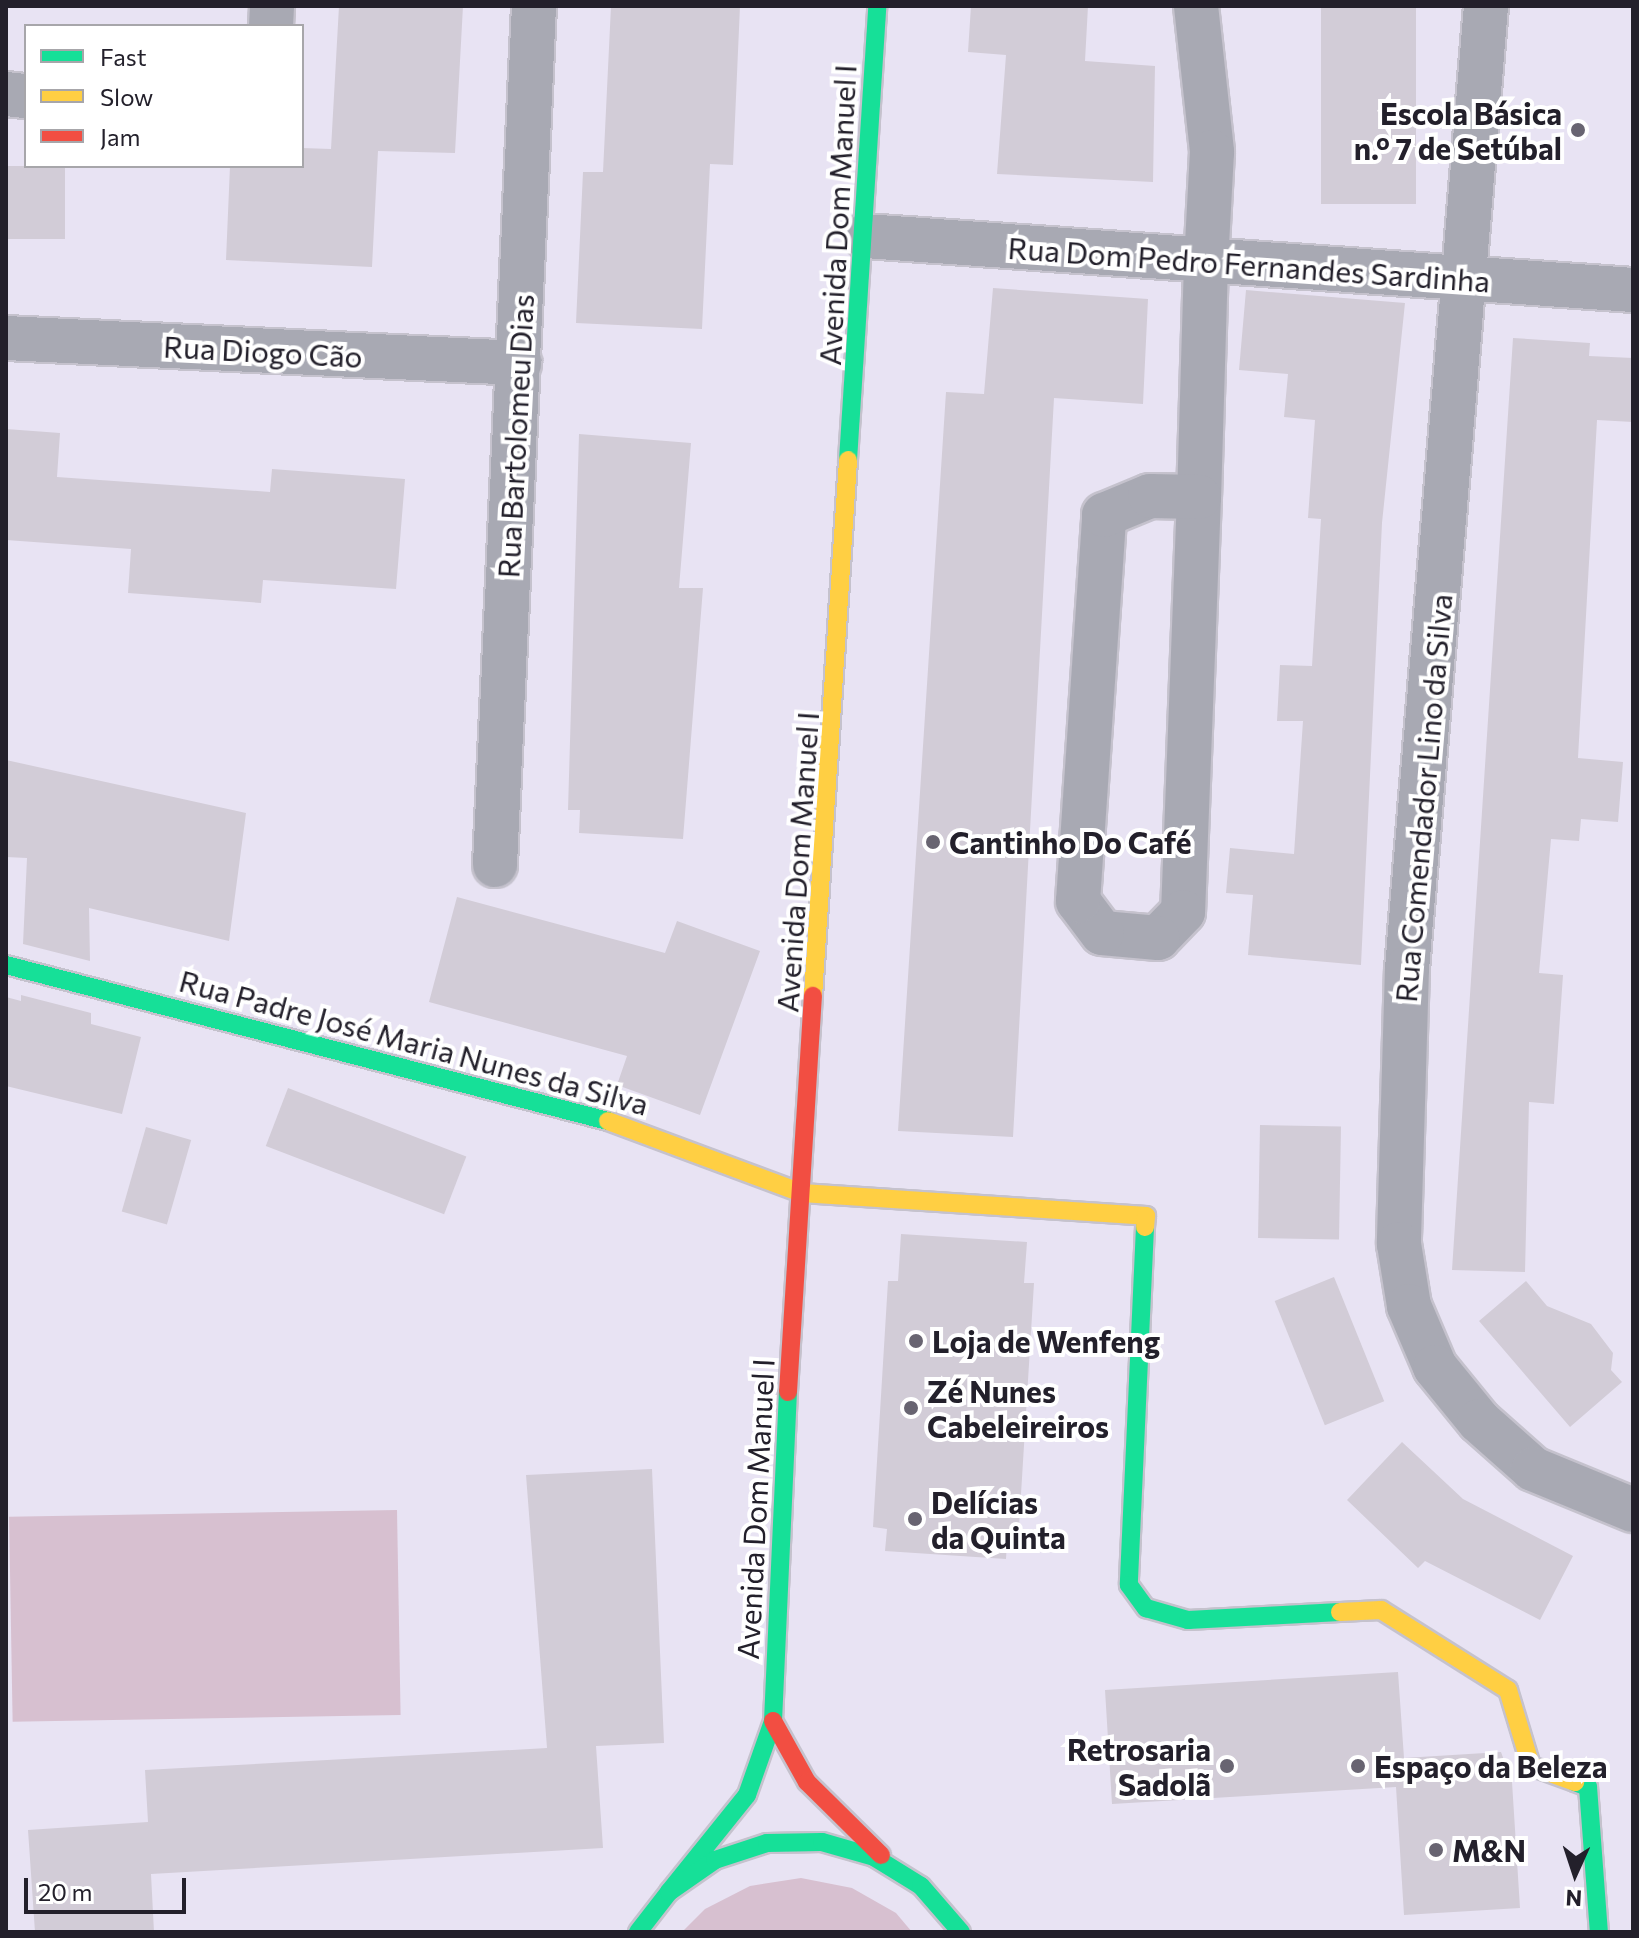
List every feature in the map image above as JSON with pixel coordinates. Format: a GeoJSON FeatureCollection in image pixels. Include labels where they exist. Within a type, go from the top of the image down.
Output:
{"type":"FeatureCollection","features":[{"type":"Feature","properties":{"kind":"main road","name":"Avenida Dom Manuel I"},"geometry":{"type":"LineString","coordinates":[[638,1932],[747,1795],[773,1721],[802,1193],[865,236],[877,6]]}},
{"type":"Feature","properties":{"kind":"main road","name":"Rua Padre José Maria Nunes da Silva"},"geometry":{"type":"LineString","coordinates":[[6,965],[653,1133],[802,1193],[1146,1216],[1129,1585],[1146,1608],[1188,1620],[1381,1610],[1508,1690],[1531,1766],[1588,1787],[1599,1932]]}},
{"type":"Feature","properties":{"kind":"main road"},"geometry":{"type":"LineString","coordinates":[[773,1721],[807,1782],[854,1833],[921,1886],[961,1932]]}},
{"type":"Feature","properties":{"kind":"main road"},"geometry":{"type":"LineString","coordinates":[[669,1892],[715,1860],[767,1843],[835,1846],[874,1857],[921,1886]]}},
{"type":"Feature","properties":{"kind":"street","name":"Rua Bartolomeu Dias"},"geometry":{"type":"LineString","coordinates":[[495,865],[534,6]]}},
{"type":"Feature","properties":{"kind":"street"},"geometry":{"type":"LineString","coordinates":[[1196,6],[1212,152],[1206,263],[1199,497],[1183,912],[1158,938],[1102,933],[1078,901],[1104,515],[1150,496],[1199,497]]}},
{"type":"Feature","properties":{"kind":"street","name":"Rua Comendador Lino da Silva"},"geometry":{"type":"LineString","coordinates":[[1486,6],[1467,279],[1407,968],[1399,1244],[1409,1306],[1435,1367],[1479,1421],[1533,1469],[1617,1506]]}},
{"type":"Feature","properties":{"kind":"street","name":"Rua Dom Pedro Fernandes Sardinha"},"geometry":{"type":"LineString","coordinates":[[865,236],[1206,263],[1633,290]]}},
{"type":"Feature","properties":{"kind":"street","name":"Rua Diogo Cão"},"geometry":{"type":"LineString","coordinates":[[6,338],[519,363]]}},
{"type":"Feature","properties":{"kind":"shaded area"},"geometry":{"type":"Polygon","coordinates":[[[397,1510],[401,1715],[13,1722],[9,1517],[397,1510]]]}},
{"type":"Feature","properties":{"kind":"shaded area"},"geometry":{"type":"Polygon","coordinates":[[[801,1878],[852,1888],[896,1913],[912,1932],[682,1932],[705,1909],[750,1886],[801,1878]]]}},
{"type":"Feature","properties":{"kind":"building"},"geometry":{"type":"Polygon","coordinates":[[[339,6],[463,6],[455,153],[378,151],[372,267],[226,260],[230,168],[304,168],[304,148],[331,149],[339,6]]]}},
{"type":"Feature","properties":{"kind":"building"},"geometry":{"type":"Polygon","coordinates":[[[611,6],[740,6],[733,165],[710,164],[702,329],[576,323],[583,172],[603,172],[611,6]]]}},
{"type":"Feature","properties":{"kind":"building"},"geometry":{"type":"Polygon","coordinates":[[[971,6],[1088,6],[1085,61],[1155,66],[1153,182],[997,174],[1006,55],[968,52],[971,6]]]}},
{"type":"Feature","properties":{"kind":"building"},"geometry":{"type":"Polygon","coordinates":[[[1321,6],[1416,6],[1416,204],[1321,204],[1321,6]]]}},
{"type":"Feature","properties":{"kind":"building"},"geometry":{"type":"Polygon","coordinates":[[[6,166],[65,168],[65,239],[6,239],[6,166]]]}},
{"type":"Feature","properties":{"kind":"building"},"geometry":{"type":"Polygon","coordinates":[[[993,288],[1148,299],[1143,404],[1054,398],[1013,1137],[898,1131],[946,392],[984,394],[993,288]]]}},
{"type":"Feature","properties":{"kind":"building"},"geometry":{"type":"Polygon","coordinates":[[[1246,290],[1405,303],[1382,523],[1361,965],[1248,955],[1253,895],[1226,893],[1230,848],[1294,854],[1303,721],[1277,721],[1280,665],[1312,666],[1321,519],[1308,518],[1315,420],[1284,417],[1288,374],[1239,370],[1246,290]]]}},
{"type":"Feature","properties":{"kind":"building"},"geometry":{"type":"Polygon","coordinates":[[[1513,338],[1590,343],[1589,356],[1633,358],[1633,422],[1597,420],[1578,758],[1623,762],[1618,822],[1581,819],[1579,841],[1551,839],[1539,973],[1563,975],[1554,1104],[1529,1102],[1525,1272],[1452,1270],[1513,338]]]}},
{"type":"Feature","properties":{"kind":"building"},"geometry":{"type":"Polygon","coordinates":[[[6,429],[60,433],[57,477],[270,492],[272,469],[405,479],[396,589],[263,580],[261,603],[128,593],[131,549],[6,540],[6,429]]]}},
{"type":"Feature","properties":{"kind":"building"},"geometry":{"type":"Polygon","coordinates":[[[579,434],[691,443],[679,588],[703,588],[683,839],[579,833],[580,810],[568,810],[579,434]]]}},
{"type":"Feature","properties":{"kind":"building"},"geometry":{"type":"Polygon","coordinates":[[[6,760],[246,813],[229,941],[89,908],[90,961],[23,944],[27,858],[6,857],[6,760]]]}},
{"type":"Feature","properties":{"kind":"building"},"geometry":{"type":"Polygon","coordinates":[[[457,897],[665,953],[677,921],[760,951],[700,1115],[617,1085],[627,1056],[429,1002],[457,897]]]}},
{"type":"Feature","properties":{"kind":"building"},"geometry":{"type":"Polygon","coordinates":[[[21,995],[91,1013],[91,1024],[141,1037],[122,1114],[6,1086],[6,997],[21,1001],[21,995]]]}},
{"type":"Feature","properties":{"kind":"building"},"geometry":{"type":"Polygon","coordinates":[[[288,1088],[466,1156],[444,1214],[266,1146],[288,1088]]]}},
{"type":"Feature","properties":{"kind":"building"},"geometry":{"type":"Polygon","coordinates":[[[1260,1125],[1341,1126],[1339,1239],[1258,1238],[1260,1125]]]}},
{"type":"Feature","properties":{"kind":"building"},"geometry":{"type":"Polygon","coordinates":[[[146,1127],[191,1140],[167,1225],[122,1212],[146,1127]]]}},
{"type":"Feature","properties":{"kind":"building"},"geometry":{"type":"Polygon","coordinates":[[[901,1234],[1027,1242],[1024,1283],[1034,1283],[1018,1543],[1007,1542],[1006,1559],[885,1551],[887,1529],[873,1527],[888,1281],[898,1281],[901,1234]]]}},
{"type":"Feature","properties":{"kind":"building"},"geometry":{"type":"Polygon","coordinates":[[[1334,1277],[1384,1401],[1325,1425],[1275,1301],[1334,1277]]]}},
{"type":"Feature","properties":{"kind":"building"},"geometry":{"type":"Polygon","coordinates":[[[1526,1281],[1547,1306],[1591,1324],[1613,1353],[1611,1370],[1622,1382],[1570,1427],[1479,1321],[1526,1281]]]}},
{"type":"Feature","properties":{"kind":"building"},"geometry":{"type":"Polygon","coordinates":[[[1402,1442],[1463,1499],[1573,1556],[1540,1620],[1425,1561],[1418,1568],[1347,1500],[1402,1442]]]}},
{"type":"Feature","properties":{"kind":"building"},"geometry":{"type":"Polygon","coordinates":[[[652,1469],[664,1743],[596,1746],[603,1848],[151,1874],[154,1932],[35,1932],[28,1830],[148,1822],[145,1770],[547,1748],[526,1475],[652,1469]]]}},
{"type":"Feature","properties":{"kind":"building"},"geometry":{"type":"Polygon","coordinates":[[[1398,1672],[1404,1758],[1501,1752],[1512,1782],[1520,1908],[1404,1915],[1396,1787],[1112,1804],[1105,1690],[1398,1672]]]}},
{"type":"Feature","properties":{"kind":"traffic: fast"},"geometry":{"type":"LineString","coordinates":[[848,460],[877,6]]}},
{"type":"Feature","properties":{"kind":"traffic: fast"},"geometry":{"type":"LineString","coordinates":[[6,965],[608,1121]]}},
{"type":"Feature","properties":{"kind":"traffic: fast"},"geometry":{"type":"LineString","coordinates":[[1145,1227],[1129,1585],[1146,1608],[1188,1620],[1340,1612]]}},
{"type":"Feature","properties":{"kind":"traffic: fast"},"geometry":{"type":"LineString","coordinates":[[669,1892],[747,1795],[773,1721],[788,1392]]}},
{"type":"Feature","properties":{"kind":"traffic: fast"},"geometry":{"type":"LineString","coordinates":[[1575,1782],[1588,1787],[1599,1932]]}},
{"type":"Feature","properties":{"kind":"traffic: fast"},"geometry":{"type":"LineString","coordinates":[[638,1932],[669,1892],[715,1860],[767,1843],[822,1842],[874,1857],[921,1886],[961,1932]]}},
{"type":"Feature","properties":{"kind":"traffic: slow"},"geometry":{"type":"LineString","coordinates":[[813,996],[848,460]]}},
{"type":"Feature","properties":{"kind":"traffic: slow"},"geometry":{"type":"LineString","coordinates":[[608,1121],[802,1193],[1146,1216],[1145,1227]]}},
{"type":"Feature","properties":{"kind":"traffic: slow"},"geometry":{"type":"LineString","coordinates":[[1340,1612],[1381,1610],[1508,1690],[1531,1766],[1575,1782]]}},
{"type":"Feature","properties":{"kind":"traffic: jam"},"geometry":{"type":"LineString","coordinates":[[788,1392],[813,996]]}},
{"type":"Feature","properties":{"kind":"traffic: jam"},"geometry":{"type":"LineString","coordinates":[[773,1721],[807,1782],[881,1855]]}},
{"type":"Feature","properties":{"kind":"place","name":"Escola Básica n.º 7 de Setúbal"},"geometry":{"type":"Point","coordinates":[1578,130]}},
{"type":"Feature","properties":{"kind":"place","name":"Cantinho Do Café"},"geometry":{"type":"Point","coordinates":[933,842]}},
{"type":"Feature","properties":{"kind":"place","name":"Loja de Wenfeng"},"geometry":{"type":"Point","coordinates":[916,1341]}},
{"type":"Feature","properties":{"kind":"place","name":"Zé Nunes Cabeleireiros"},"geometry":{"type":"Point","coordinates":[911,1408]}},
{"type":"Feature","properties":{"kind":"place","name":"Delícias da Quinta"},"geometry":{"type":"Point","coordinates":[915,1519]}},
{"type":"Feature","properties":{"kind":"place","name":"Retrosaria Sadolã"},"geometry":{"type":"Point","coordinates":[1227,1766]}},
{"type":"Feature","properties":{"kind":"place","name":"Espaço da Beleza"},"geometry":{"type":"Point","coordinates":[1358,1766]}},
{"type":"Feature","properties":{"kind":"place","name":"M&N"},"geometry":{"type":"Point","coordinates":[1436,1850]}}]}
